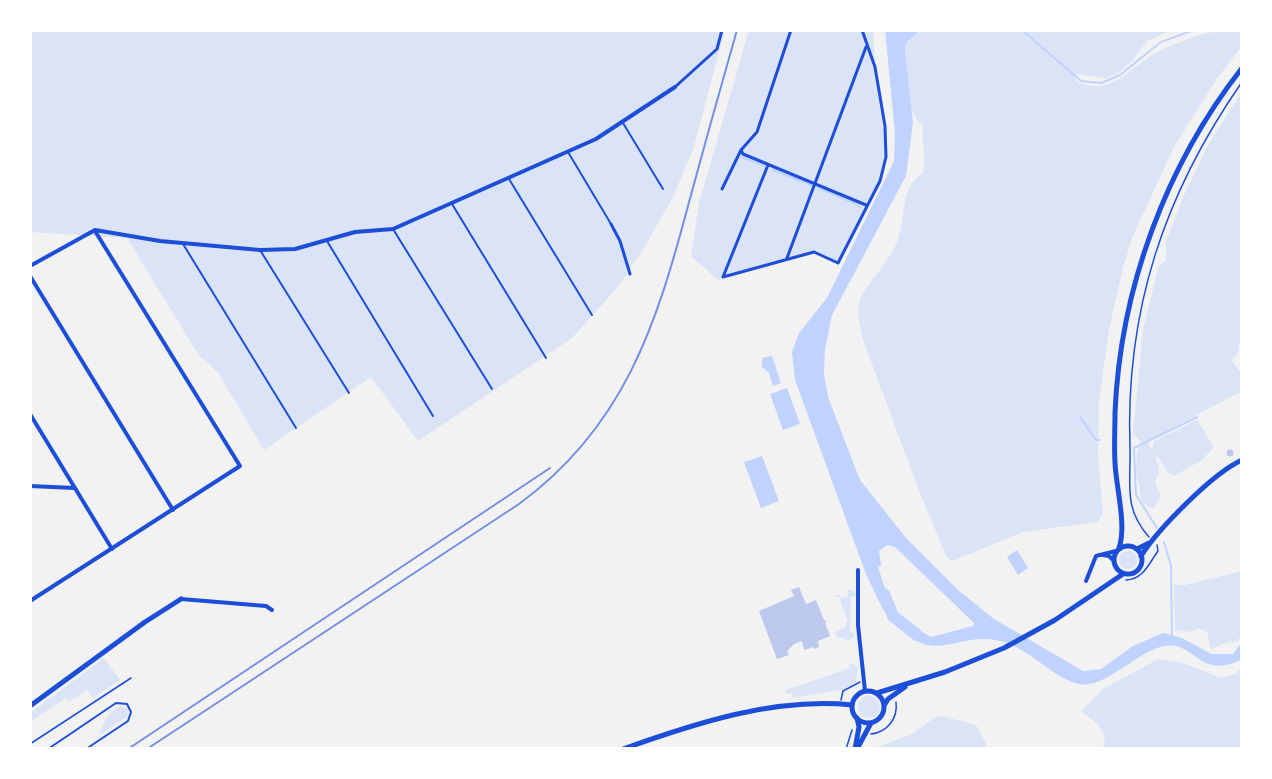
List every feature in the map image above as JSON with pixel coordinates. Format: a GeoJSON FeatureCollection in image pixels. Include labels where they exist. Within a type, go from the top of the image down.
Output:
{"type":"FeatureCollection","features":[{"type":"Feature","properties":{"kind":"main road"},"geometry":{"type":"LineString","coordinates":[[1123,577],[1115,567],[1113,560],[1118,550],[1121,528],[1114,460],[1115,412],[1119,363],[1130,305],[1146,247],[1173,180],[1211,113],[1242,68]]}},
{"type":"Feature","properties":{"kind":"main road"},"geometry":{"type":"LineString","coordinates":[[861,733],[852,705],[858,694],[866,691],[877,693],[982,658],[1055,620],[1111,580],[1139,569],[1142,556],[1152,540],[1208,483],[1242,460]]}},
{"type":"Feature","properties":{"kind":"main road"},"geometry":{"type":"LineString","coordinates":[[1121,528],[1142,556]]}},
{"type":"Feature","properties":{"kind":"main road"},"geometry":{"type":"LineString","coordinates":[[1118,550],[1152,540]]}},
{"type":"Feature","properties":{"kind":"main road"},"geometry":{"type":"LineString","coordinates":[[1111,580],[1115,567]]}},
{"type":"Feature","properties":{"kind":"main road"},"geometry":{"type":"LineString","coordinates":[[30,706],[181,599]]}},
{"type":"Feature","properties":{"kind":"main road"},"geometry":{"type":"LineString","coordinates":[[856,749],[861,733],[881,717],[888,699],[911,683]]}},
{"type":"Feature","properties":{"kind":"main road"},"geometry":{"type":"LineString","coordinates":[[877,693],[885,706]]}},
{"type":"Feature","properties":{"kind":"main road"},"geometry":{"type":"LineString","coordinates":[[623,749],[719,718],[802,703],[852,705]]}},
{"type":"Feature","properties":{"kind":"main road"},"geometry":{"type":"LineString","coordinates":[[857,718],[871,723]]}},
{"type":"Feature","properties":{"kind":"street"},"geometry":{"type":"LineString","coordinates":[[30,266],[95,230],[160,241],[260,250],[295,249],[355,232],[393,229],[452,204],[623,123],[675,87],[717,49],[722,30]]}},
{"type":"Feature","properties":{"kind":"street"},"geometry":{"type":"LineString","coordinates":[[722,189],[741,150],[757,132],[791,30]]}},
{"type":"Feature","properties":{"kind":"street"},"geometry":{"type":"LineString","coordinates":[[768,164],[723,277],[814,252],[838,263],[880,181],[886,157],[885,126],[875,67],[862,30]]}},
{"type":"Feature","properties":{"kind":"street"},"geometry":{"type":"LineString","coordinates":[[787,258],[867,47]]}},
{"type":"Feature","properties":{"kind":"street"},"geometry":{"type":"LineString","coordinates":[[741,150],[743,154],[866,205]]}},
{"type":"Feature","properties":{"kind":"street"},"geometry":{"type":"LineString","coordinates":[[611,224],[620,241],[630,274]]}},
{"type":"Feature","properties":{"kind":"street"},"geometry":{"type":"LineString","coordinates":[[30,601],[240,466],[95,230]]}},
{"type":"Feature","properties":{"kind":"street"},"geometry":{"type":"LineString","coordinates":[[30,276],[174,510]]}},
{"type":"Feature","properties":{"kind":"street"},"geometry":{"type":"LineString","coordinates":[[30,414],[112,549]]}},
{"type":"Feature","properties":{"kind":"street"},"geometry":{"type":"LineString","coordinates":[[30,486],[74,488]]}},
{"type":"Feature","properties":{"kind":"street"},"geometry":{"type":"LineString","coordinates":[[1086,580],[1093,560],[1099,555],[1118,550]]}},
{"type":"Feature","properties":{"kind":"street"},"geometry":{"type":"LineString","coordinates":[[1099,555],[1109,556],[1113,560]]}},
{"type":"Feature","properties":{"kind":"street"},"geometry":{"type":"LineString","coordinates":[[858,570],[858,625],[866,691]]}},
{"type":"Feature","properties":{"kind":"street"},"geometry":{"type":"LineString","coordinates":[[181,599],[266,606],[272,610]]}},
{"type":"Feature","properties":{"kind":"lane"},"geometry":{"type":"LineString","coordinates":[[623,123],[663,189]]}},
{"type":"Feature","properties":{"kind":"lane"},"geometry":{"type":"LineString","coordinates":[[568,150],[611,224]]}},
{"type":"Feature","properties":{"kind":"lane"},"geometry":{"type":"LineString","coordinates":[[507,177],[592,315]]}},
{"type":"Feature","properties":{"kind":"lane"},"geometry":{"type":"LineString","coordinates":[[452,204],[546,358]]}},
{"type":"Feature","properties":{"kind":"lane"},"geometry":{"type":"LineString","coordinates":[[393,229],[492,389]]}},
{"type":"Feature","properties":{"kind":"lane"},"geometry":{"type":"LineString","coordinates":[[326,239],[433,416]]}},
{"type":"Feature","properties":{"kind":"lane"},"geometry":{"type":"LineString","coordinates":[[181,242],[296,428]]}},
{"type":"Feature","properties":{"kind":"lane"},"geometry":{"type":"LineString","coordinates":[[260,250],[349,393]]}},
{"type":"Feature","properties":{"kind":"lane"},"geometry":{"type":"LineString","coordinates":[[48,749],[116,703],[127,704],[131,710],[130,718],[86,749]]}},
{"type":"Feature","properties":{"kind":"path"},"geometry":{"type":"LineString","coordinates":[[1123,577],[1136,578],[1143,573],[1158,551],[1152,540],[1136,522],[1131,509],[1129,393],[1133,347],[1156,244],[1182,182],[1213,123],[1242,82]]}},
{"type":"Feature","properties":{"kind":"path"},"geometry":{"type":"LineString","coordinates":[[30,744],[131,678]]}},
{"type":"Feature","properties":{"kind":"path"},"geometry":{"type":"LineString","coordinates":[[841,704],[843,691],[864,682]]}},
{"type":"Feature","properties":{"kind":"path"},"geometry":{"type":"LineString","coordinates":[[846,749],[852,730],[876,734],[891,723],[897,712],[895,699],[898,696]]}},
{"type":"Feature","properties":{"kind":"shaded area"},"geometry":{"type":"Polygon","coordinates":[[[30,30],[725,30],[693,150],[672,199],[641,253],[618,287],[572,338],[418,441],[371,377],[264,450],[219,374],[198,354],[127,238],[30,232],[30,30]]]}},
{"type":"Feature","properties":{"kind":"shaded area"},"geometry":{"type":"Polygon","coordinates":[[[749,30],[873,30],[875,67],[885,126],[885,168],[838,263],[814,252],[753,267],[718,280],[691,256],[699,203],[749,30]]]}},
{"type":"Feature","properties":{"kind":"shaded area"},"geometry":{"type":"Polygon","coordinates":[[[920,30],[1172,30],[1147,41],[1132,61],[1118,73],[1105,78],[1077,74],[1074,80],[1094,86],[1120,78],[1169,46],[1202,34],[1242,30],[1242,46],[1216,80],[1174,147],[1133,236],[1123,267],[1109,330],[1099,401],[1098,454],[1103,515],[1097,522],[1023,532],[953,561],[947,558],[921,496],[863,340],[858,312],[861,297],[895,247],[907,194],[916,179],[923,173],[923,126],[913,111],[907,88],[905,63],[906,43],[920,30]]]}},
{"type":"Feature","properties":{"kind":"shaded area"},"geometry":{"type":"Polygon","coordinates":[[[1242,92],[1242,342],[1239,343],[1238,352],[1232,361],[1242,374],[1242,391],[1147,441],[1152,450],[1154,441],[1197,420],[1214,447],[1202,460],[1174,476],[1167,472],[1158,456],[1155,458],[1159,470],[1155,481],[1161,497],[1153,509],[1142,503],[1136,469],[1137,451],[1142,443],[1133,434],[1143,330],[1159,265],[1166,261],[1166,242],[1184,195],[1209,143],[1242,92]]]}},
{"type":"Feature","properties":{"kind":"shaded area"},"geometry":{"type":"Polygon","coordinates":[[[1124,551],[1132,551],[1137,556],[1135,567],[1124,569],[1119,564],[1119,556],[1124,551]]]}},
{"type":"Feature","properties":{"kind":"shaded area"},"geometry":{"type":"Polygon","coordinates":[[[1242,571],[1242,633],[1238,641],[1228,642],[1211,649],[1207,632],[1198,628],[1190,632],[1175,630],[1174,585],[1185,585],[1242,571]]]}},
{"type":"Feature","properties":{"kind":"shaded area"},"geometry":{"type":"Polygon","coordinates":[[[848,590],[854,591],[856,596],[851,597],[850,632],[855,633],[854,637],[847,641],[842,637],[838,639],[835,632],[846,627],[845,623],[848,622],[839,597],[833,597],[839,594],[841,598],[848,596],[848,590]]]}},
{"type":"Feature","properties":{"kind":"shaded area"},"geometry":{"type":"Polygon","coordinates":[[[104,658],[120,680],[93,698],[87,690],[69,702],[66,698],[30,722],[30,713],[104,658]]]}},
{"type":"Feature","properties":{"kind":"shaded area"},"geometry":{"type":"Polygon","coordinates":[[[1158,659],[1183,663],[1221,678],[1235,674],[1242,667],[1242,749],[1103,749],[1105,743],[1103,732],[1081,711],[1103,689],[1158,659]]]}},
{"type":"Feature","properties":{"kind":"shaded area"},"geometry":{"type":"Polygon","coordinates":[[[853,664],[858,667],[856,682],[845,689],[792,698],[792,693],[786,694],[785,690],[850,668],[849,665],[853,664]]]}},
{"type":"Feature","properties":{"kind":"shaded area"},"geometry":{"type":"Polygon","coordinates":[[[869,696],[877,699],[880,707],[877,715],[869,718],[861,715],[858,707],[861,699],[869,696]]]}},
{"type":"Feature","properties":{"kind":"shaded area"},"geometry":{"type":"Polygon","coordinates":[[[120,706],[128,709],[127,717],[98,736],[108,715],[120,706]]]}},
{"type":"Feature","properties":{"kind":"shaded area"},"geometry":{"type":"Polygon","coordinates":[[[942,716],[976,725],[987,749],[872,749],[912,734],[934,718],[942,716]]]}},
{"type":"Feature","properties":{"kind":"water"},"geometry":{"type":"Polygon","coordinates":[[[885,30],[920,30],[906,43],[905,52],[913,122],[906,176],[832,315],[825,349],[824,374],[828,397],[860,480],[906,538],[958,590],[994,619],[1083,671],[1101,669],[1133,646],[1163,633],[1182,638],[1211,654],[1233,654],[1242,642],[1240,660],[1215,666],[1184,649],[1165,646],[1144,654],[1100,681],[1079,684],[1058,675],[1018,648],[996,640],[970,640],[936,646],[926,644],[914,640],[902,630],[907,623],[931,637],[973,626],[974,623],[895,547],[887,545],[879,551],[881,565],[878,567],[891,607],[883,610],[866,574],[795,380],[792,352],[799,333],[827,298],[894,161],[895,133],[885,30]]]}},
{"type":"Feature","properties":{"kind":"water"},"geometry":{"type":"Polygon","coordinates":[[[772,356],[781,383],[773,386],[769,373],[762,367],[762,358],[772,356]]]}},
{"type":"Feature","properties":{"kind":"water"},"geometry":{"type":"Polygon","coordinates":[[[787,388],[800,424],[783,430],[770,394],[787,388]]]}},
{"type":"Feature","properties":{"kind":"water"},"geometry":{"type":"Polygon","coordinates":[[[762,456],[779,501],[761,508],[744,462],[762,456]]]}},
{"type":"Feature","properties":{"kind":"water"},"geometry":{"type":"Polygon","coordinates":[[[1017,550],[1028,568],[1018,575],[1007,557],[1017,550]]]}},
{"type":"Feature","properties":{"kind":"building"},"geometry":{"type":"Polygon","coordinates":[[[1230,449],[1234,453],[1230,457],[1226,453],[1230,449]]]}},
{"type":"Feature","properties":{"kind":"building"},"geometry":{"type":"Polygon","coordinates":[[[799,587],[806,604],[816,600],[824,620],[827,621],[825,623],[830,636],[818,641],[819,647],[814,649],[813,647],[804,650],[802,641],[794,644],[787,651],[789,655],[777,659],[759,611],[794,596],[791,590],[799,587]]]}},
{"type":"Feature","properties":{"kind":"waterway"},"geometry":{"type":"LineString","coordinates":[[1022,30],[1081,81],[1101,83],[1120,75],[1161,42],[1194,30]]}},
{"type":"Feature","properties":{"kind":"waterway"},"geometry":{"type":"LineString","coordinates":[[741,157],[764,166]]}},
{"type":"Feature","properties":{"kind":"waterway"},"geometry":{"type":"LineString","coordinates":[[773,170],[811,185]]}},
{"type":"Feature","properties":{"kind":"waterway"},"geometry":{"type":"LineString","coordinates":[[818,188],[857,204],[860,208]]}},
{"type":"Feature","properties":{"kind":"waterway"},"geometry":{"type":"LineString","coordinates":[[1080,417],[1096,440],[1100,440]]}},
{"type":"Feature","properties":{"kind":"waterway"},"geometry":{"type":"LineString","coordinates":[[1157,528],[1136,495],[1134,448],[1197,417]]}},
{"type":"Feature","properties":{"kind":"waterway"},"geometry":{"type":"LineString","coordinates":[[1164,542],[1171,566],[1172,636]]}},
{"type":"Feature","properties":{"kind":"waterway"},"geometry":{"type":"LineString","coordinates":[[884,594],[893,616],[917,635]]}},
{"type":"Feature","properties":{"kind":"railway"},"geometry":{"type":"LineString","coordinates":[[147,749],[519,504],[555,474],[585,442],[610,408],[631,371],[648,333],[676,250],[737,30]]}},
{"type":"Feature","properties":{"kind":"railway"},"geometry":{"type":"LineString","coordinates":[[128,749],[550,468]]}}]}
